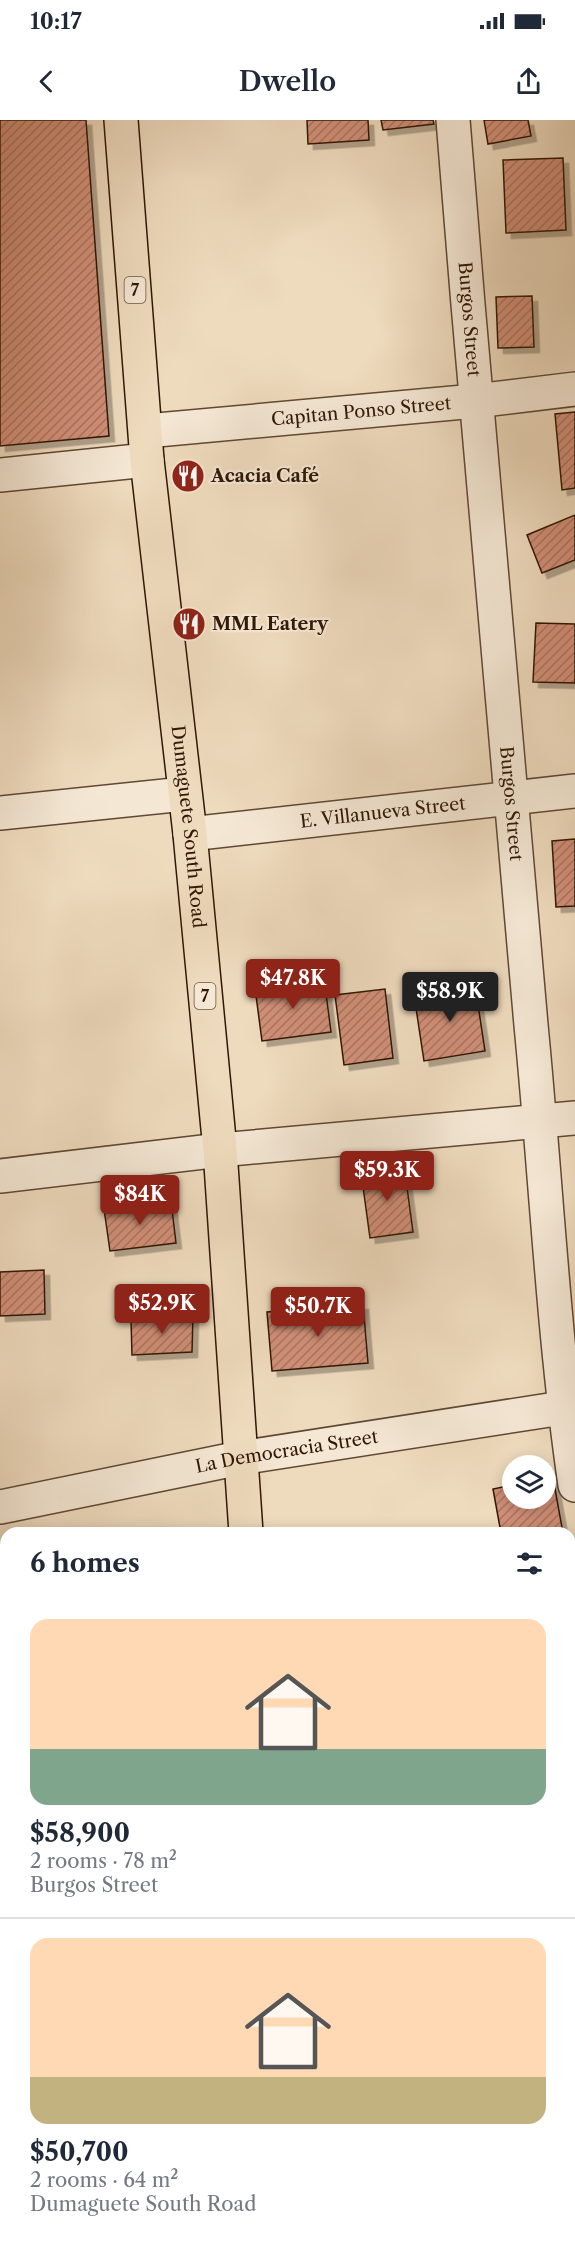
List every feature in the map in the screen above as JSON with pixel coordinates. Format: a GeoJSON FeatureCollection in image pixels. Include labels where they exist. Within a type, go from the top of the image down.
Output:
{"type":"FeatureCollection","features":[{"type":"Feature","properties":{"kind":"highway","name":"Dumaguete South Road"},"geometry":{"type":"LineString","coordinates":[[121,120],[147,445],[190,834],[220,1150],[246,1527]]}},
{"type":"Feature","properties":{"kind":"street","name":"Burgos Street"},"geometry":{"type":"LineString","coordinates":[[453,120],[475,401],[575,1485]]}},
{"type":"Feature","properties":{"kind":"street","name":"Capitan Ponso Street"},"geometry":{"type":"LineString","coordinates":[[0,475],[147,445],[575,389]]}},
{"type":"Feature","properties":{"kind":"street","name":"E. Villanueva Street"},"geometry":{"type":"LineString","coordinates":[[190,834],[575,791]]}},
{"type":"Feature","properties":{"kind":"street"},"geometry":{"type":"LineString","coordinates":[[0,813],[184,794]]}},
{"type":"Feature","properties":{"kind":"street"},"geometry":{"type":"LineString","coordinates":[[0,1176],[220,1150],[575,1118]]}},
{"type":"Feature","properties":{"kind":"street","name":"La Democracia Street"},"geometry":{"type":"LineString","coordinates":[[0,1507],[240,1458],[569,1407]]}},
{"type":"Feature","properties":{"kind":"building"},"geometry":{"type":"Polygon","coordinates":[[[0,120],[86,120],[109,436],[0,446],[0,120]]]}},
{"type":"Feature","properties":{"kind":"building"},"geometry":{"type":"Polygon","coordinates":[[[307,120],[368,120],[369,140],[308,144],[307,120]]]}},
{"type":"Feature","properties":{"kind":"building"},"geometry":{"type":"Polygon","coordinates":[[[381,120],[433,120],[434,124],[383,130],[381,120]]]}},
{"type":"Feature","properties":{"kind":"building"},"geometry":{"type":"Polygon","coordinates":[[[484,120],[528,120],[531,136],[488,144],[484,120]]]}},
{"type":"Feature","properties":{"kind":"building"},"geometry":{"type":"Polygon","coordinates":[[[563,158],[566,230],[506,233],[503,160],[563,158]]]}},
{"type":"Feature","properties":{"kind":"building"},"geometry":{"type":"Polygon","coordinates":[[[532,296],[534,347],[498,348],[496,297],[532,296]]]}},
{"type":"Feature","properties":{"kind":"building"},"geometry":{"type":"Polygon","coordinates":[[[575,412],[575,488],[562,490],[555,414],[575,412]]]}},
{"type":"Feature","properties":{"kind":"building"},"geometry":{"type":"Polygon","coordinates":[[[575,515],[575,560],[542,573],[527,535],[575,515]]]}},
{"type":"Feature","properties":{"kind":"building"},"geometry":{"type":"Polygon","coordinates":[[[536,623],[575,624],[575,683],[533,682],[536,623]]]}},
{"type":"Feature","properties":{"kind":"building"},"geometry":{"type":"Polygon","coordinates":[[[575,839],[575,906],[556,907],[552,841],[575,839]]]}},
{"type":"Feature","properties":{"kind":"building"},"geometry":{"type":"Polygon","coordinates":[[[324,978],[331,1032],[262,1041],[255,988],[324,978]]]}},
{"type":"Feature","properties":{"kind":"building"},"geometry":{"type":"Polygon","coordinates":[[[475,985],[485,1051],[424,1061],[414,995],[475,985]]]}},
{"type":"Feature","properties":{"kind":"building"},"geometry":{"type":"Polygon","coordinates":[[[385,989],[393,1058],[344,1065],[335,995],[385,989]]]}},
{"type":"Feature","properties":{"kind":"building"},"geometry":{"type":"Polygon","coordinates":[[[404,1165],[413,1232],[370,1238],[361,1172],[404,1165]]]}},
{"type":"Feature","properties":{"kind":"building"},"geometry":{"type":"Polygon","coordinates":[[[171,1201],[176,1243],[110,1251],[104,1209],[171,1201]]]}},
{"type":"Feature","properties":{"kind":"building"},"geometry":{"type":"Polygon","coordinates":[[[44,1270],[45,1314],[0,1316],[0,1272],[44,1270]]]}},
{"type":"Feature","properties":{"kind":"building"},"geometry":{"type":"Polygon","coordinates":[[[363,1304],[368,1363],[272,1371],[267,1312],[363,1304]]]}},
{"type":"Feature","properties":{"kind":"building"},"geometry":{"type":"Polygon","coordinates":[[[193,1315],[192,1352],[132,1355],[131,1320],[193,1315]]]}},
{"type":"Feature","properties":{"kind":"building"},"geometry":{"type":"Polygon","coordinates":[[[502,1487],[502,1509],[556,1509],[556,1494],[562,1527],[500,1527],[493,1489],[502,1487]]]}},
{"type":"Feature","properties":{"kind":"place","name":"Acacia Café"},"geometry":{"type":"Point","coordinates":[188,476]}},
{"type":"Feature","properties":{"kind":"place","name":"MML Eatery"},"geometry":{"type":"Point","coordinates":[189,624]}}]}
